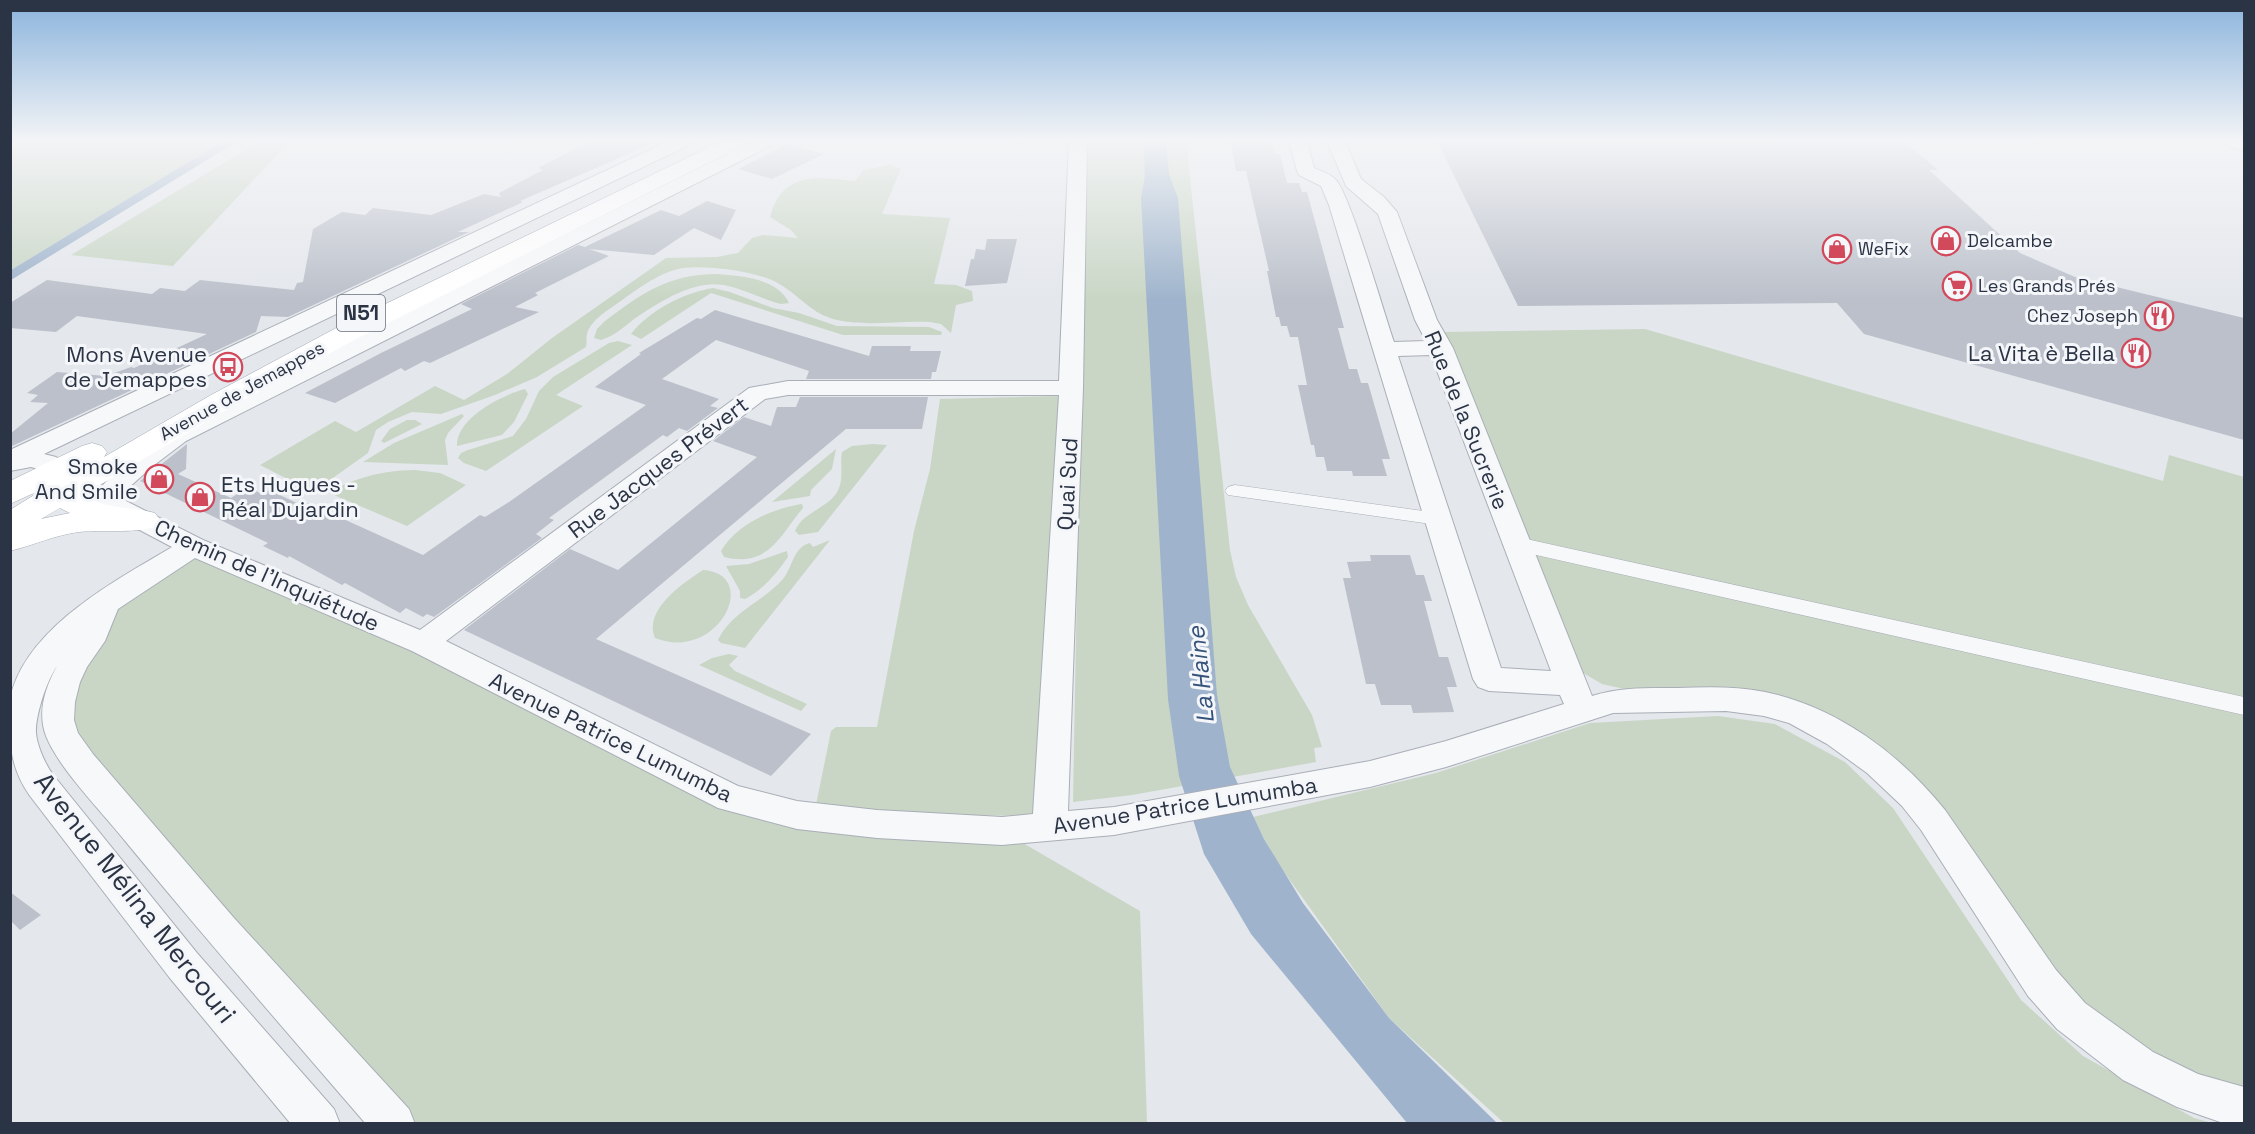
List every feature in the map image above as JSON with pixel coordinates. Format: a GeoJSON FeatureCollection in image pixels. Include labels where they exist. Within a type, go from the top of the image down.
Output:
{"type":"FeatureCollection","features":[{"type":"Feature","properties":{"kind":"main road","name":"Avenue de Jemappes"},"geometry":{"type":"LineString","coordinates":[[10,524],[48,474],[225,388],[281,351],[606,194]]}},
{"type":"Feature","properties":{"kind":"main road","name":"Avenue de Jemappes"},"geometry":{"type":"LineString","coordinates":[[48,474],[221,401],[347,333],[630,194]]}},
{"type":"Feature","properties":{"kind":"main road","name":"N51"},"geometry":{"type":"LineString","coordinates":[[14,499],[54,489],[48,474]]}},
{"type":"Feature","properties":{"kind":"main road"},"geometry":{"type":"LineString","coordinates":[[48,474],[75,504],[144,520]]}},
{"type":"Feature","properties":{"kind":"main road"},"geometry":{"type":"LineString","coordinates":[[10,541],[28,533],[112,512]]}},
{"type":"Feature","properties":{"kind":"street","name":"Avenue de Jemappes"},"geometry":{"type":"LineString","coordinates":[[48,474],[61,436],[571,194]]}},
{"type":"Feature","properties":{"kind":"street","name":"Avenue de Jemappes"},"geometry":{"type":"LineString","coordinates":[[112,512],[113,488],[135,465],[177,436],[660,194]]}},
{"type":"Feature","properties":{"kind":"street","name":"Quai Sud"},"geometry":{"type":"LineString","coordinates":[[1050,828],[1071,387],[1076,194]]}},
{"type":"Feature","properties":{"kind":"street"},"geometry":{"type":"LineString","coordinates":[[1334,194],[1489,679],[1576,697]]}},
{"type":"Feature","properties":{"kind":"street","name":"Rue de la Sucrerie"},"geometry":{"type":"LineString","coordinates":[[1368,194],[1387,212],[1426,320],[1441,348],[1576,697]]}},
{"type":"Feature","properties":{"kind":"street"},"geometry":{"type":"LineString","coordinates":[[1385,349],[1441,348]]}},
{"type":"Feature","properties":{"kind":"street","name":"Rue Jacques Prévert"},"geometry":{"type":"LineString","coordinates":[[423,643],[758,393],[788,388],[1071,387]]}},
{"type":"Feature","properties":{"kind":"street"},"geometry":{"type":"LineString","coordinates":[[48,474],[177,436]]}},
{"type":"Feature","properties":{"kind":"street"},"geometry":{"type":"LineString","coordinates":[[1235,491],[1438,519]]}},
{"type":"Feature","properties":{"kind":"street","name":"Chemin de l'Inquiétude"},"geometry":{"type":"LineString","coordinates":[[144,520],[193,546],[423,643]]}},
{"type":"Feature","properties":{"kind":"street"},"geometry":{"type":"LineString","coordinates":[[1517,544],[2244,705]]}},
{"type":"Feature","properties":{"kind":"street","name":"Avenue Mélina Mercouri"},"geometry":{"type":"LineString","coordinates":[[193,546],[140,579],[67,631],[40,666],[28,692],[20,733],[34,775],[183,965],[319,1124]]}},
{"type":"Feature","properties":{"kind":"street","name":"Avenue Mélina Mercouri"},"geometry":{"type":"LineString","coordinates":[[105,605],[90,641],[75,661],[64,682],[59,702],[58,720],[63,737],[81,763],[221,930],[394,1124]]}},
{"type":"Feature","properties":{"kind":"street","name":"Avenue Patrice Lumumba"},"geometry":{"type":"LineString","coordinates":[[423,643],[730,798],[797,815],[877,824],[1002,831],[1114,821],[1304,786],[1422,761],[1576,697],[1761,711],[1787,719],[1855,757],[1904,799],[2028,987],[2044,1005],[2087,1044],[2133,1075],[2189,1105],[2244,1123]]}},
{"type":"Feature","properties":{"kind":"street","name":"Avenue Patrice Lumumba"},"geometry":{"type":"LineString","coordinates":[[1576,697],[1613,701],[1726,699],[1764,704],[1799,714],[1839,735],[1879,764],[1914,796],[1933,820],[2042,983],[2071,1016],[2099,1040],[2138,1066],[2192,1093],[2244,1108]]}},
{"type":"Feature","properties":{"kind":"green space"},"geometry":{"type":"Polygon","coordinates":[[[11,194],[136,194],[11,270],[11,194]]]}},
{"type":"Feature","properties":{"kind":"green space"},"geometry":{"type":"Polygon","coordinates":[[[172,194],[240,194],[173,266],[71,255],[172,194]]]}},
{"type":"Feature","properties":{"kind":"green space"},"geometry":{"type":"Polygon","coordinates":[[[781,194],[890,194],[882,214],[950,218],[934,284],[956,285],[972,291],[973,301],[956,305],[951,333],[941,324],[930,322],[854,323],[823,315],[781,285],[760,276],[720,268],[683,268],[668,272],[653,280],[604,313],[589,328],[586,347],[537,377],[441,414],[412,412],[388,422],[376,430],[368,453],[313,492],[260,465],[335,421],[356,432],[435,386],[464,400],[507,374],[552,338],[666,258],[717,257],[738,253],[752,238],[763,235],[798,238],[791,230],[770,217],[781,194]]]}},
{"type":"Feature","properties":{"kind":"green space"},"geometry":{"type":"Polygon","coordinates":[[[1086,194],[1192,194],[1230,550],[1236,577],[1248,605],[1312,715],[1322,747],[1314,748],[1316,762],[1132,795],[1073,802],[1086,194]]]}},
{"type":"Feature","properties":{"kind":"green space"},"geometry":{"type":"Polygon","coordinates":[[[717,274],[747,277],[767,283],[776,288],[789,303],[781,304],[724,285],[703,285],[661,302],[607,338],[601,340],[594,338],[597,329],[604,322],[656,288],[684,278],[717,274]]]}},
{"type":"Feature","properties":{"kind":"green space"},"geometry":{"type":"Polygon","coordinates":[[[713,288],[837,326],[929,327],[942,332],[941,335],[843,335],[711,293],[641,339],[631,334],[657,310],[679,298],[713,288]]]}},
{"type":"Feature","properties":{"kind":"green space"},"geometry":{"type":"Polygon","coordinates":[[[1645,329],[2163,481],[2169,455],[2244,477],[2244,1090],[2182,1071],[2106,1028],[2055,977],[1932,797],[1889,752],[1827,714],[1629,690],[1602,684],[1578,670],[1441,332],[1645,329]]]}},
{"type":"Feature","properties":{"kind":"green space"},"geometry":{"type":"Polygon","coordinates":[[[618,341],[632,345],[556,395],[583,406],[486,471],[464,463],[458,458],[461,453],[468,450],[513,436],[526,419],[539,391],[553,377],[609,343],[618,341]]]}},
{"type":"Feature","properties":{"kind":"green space"},"geometry":{"type":"Polygon","coordinates":[[[525,389],[528,394],[514,422],[502,435],[457,446],[464,426],[472,417],[493,402],[525,389]]]}},
{"type":"Feature","properties":{"kind":"green space"},"geometry":{"type":"Polygon","coordinates":[[[1060,396],[1039,816],[911,814],[816,805],[831,731],[836,727],[877,727],[914,531],[930,469],[940,399],[1060,396]]]}},
{"type":"Feature","properties":{"kind":"green space"},"geometry":{"type":"Polygon","coordinates":[[[462,414],[464,416],[448,433],[445,440],[448,465],[363,462],[394,443],[462,414]]]}},
{"type":"Feature","properties":{"kind":"green space"},"geometry":{"type":"Polygon","coordinates":[[[407,420],[415,420],[422,424],[384,443],[381,441],[390,429],[407,420]]]}},
{"type":"Feature","properties":{"kind":"green space"},"geometry":{"type":"Polygon","coordinates":[[[887,445],[818,532],[799,535],[795,531],[799,524],[837,493],[841,481],[842,452],[852,446],[887,445]]]}},
{"type":"Feature","properties":{"kind":"green space"},"geometry":{"type":"Polygon","coordinates":[[[836,449],[832,469],[811,490],[810,496],[772,502],[836,449]]]}},
{"type":"Feature","properties":{"kind":"green space"},"geometry":{"type":"Polygon","coordinates":[[[415,470],[440,473],[466,485],[407,526],[327,492],[370,476],[415,470]]]}},
{"type":"Feature","properties":{"kind":"green space"},"geometry":{"type":"Polygon","coordinates":[[[802,504],[803,508],[772,547],[752,558],[724,557],[721,551],[728,541],[745,526],[767,514],[802,504]]]}},
{"type":"Feature","properties":{"kind":"green space"},"geometry":{"type":"Polygon","coordinates":[[[830,540],[745,648],[721,643],[718,640],[731,621],[783,579],[804,545],[810,543],[813,547],[830,540]]]}},
{"type":"Feature","properties":{"kind":"green space"},"geometry":{"type":"Polygon","coordinates":[[[193,546],[730,798],[1002,831],[1140,911],[1147,1123],[394,1123],[81,763],[59,702],[105,605],[193,546]]]}},
{"type":"Feature","properties":{"kind":"green space"},"geometry":{"type":"Polygon","coordinates":[[[787,551],[788,557],[769,581],[752,595],[745,599],[740,598],[740,591],[726,566],[749,564],[787,551]]]}},
{"type":"Feature","properties":{"kind":"green space"},"geometry":{"type":"Polygon","coordinates":[[[703,570],[720,575],[729,586],[730,600],[725,615],[713,629],[697,638],[678,642],[655,638],[653,628],[655,617],[667,598],[703,570]]]}},
{"type":"Feature","properties":{"kind":"green space"},"geometry":{"type":"Polygon","coordinates":[[[729,654],[738,656],[729,665],[735,671],[807,704],[801,711],[699,665],[712,658],[729,654]]]}},
{"type":"Feature","properties":{"kind":"green space"},"geometry":{"type":"Polygon","coordinates":[[[1718,716],[1775,724],[1845,762],[1893,808],[2021,1000],[2083,1056],[2194,1118],[2212,1123],[1504,1123],[1389,1018],[1274,858],[1253,817],[1436,773],[1590,723],[1718,716]]]}},
{"type":"Feature","properties":{"kind":"water"},"geometry":{"type":"Polygon","coordinates":[[[136,194],[152,194],[11,280],[11,270],[136,194]]]}},
{"type":"Feature","properties":{"kind":"water","name":"La Haine"},"geometry":{"type":"Polygon","coordinates":[[[1142,194],[1176,194],[1178,198],[1217,695],[1230,767],[1264,839],[1303,903],[1389,1018],[1497,1123],[1407,1123],[1251,934],[1204,854],[1179,776],[1168,699],[1142,194]]]}},
{"type":"Feature","properties":{"kind":"building"},"geometry":{"type":"Polygon","coordinates":[[[484,194],[501,197],[499,194],[536,194],[458,232],[469,232],[288,317],[261,316],[256,332],[10,447],[10,434],[48,403],[30,402],[38,395],[27,393],[57,372],[106,376],[134,368],[207,334],[77,316],[56,332],[10,328],[10,303],[47,280],[152,294],[160,288],[185,291],[200,280],[294,290],[297,283],[303,282],[313,229],[342,212],[365,215],[373,208],[431,215],[484,194]]]}},
{"type":"Feature","properties":{"kind":"building"},"geometry":{"type":"Polygon","coordinates":[[[1251,194],[1308,194],[1344,328],[1338,328],[1349,369],[1357,369],[1361,383],[1368,383],[1390,459],[1382,459],[1387,476],[1353,476],[1352,471],[1327,471],[1324,457],[1316,457],[1314,445],[1311,445],[1298,385],[1307,385],[1298,337],[1290,337],[1287,326],[1281,326],[1279,317],[1276,317],[1267,271],[1269,271],[1251,194]]]}},
{"type":"Feature","properties":{"kind":"building","name":"Les Grands Prés"},"geometry":{"type":"Polygon","coordinates":[[[1463,194],[1955,194],[2020,253],[2075,277],[2244,318],[2244,440],[1864,334],[1837,303],[1518,306],[1463,194]]]}},
{"type":"Feature","properties":{"kind":"building"},"geometry":{"type":"Polygon","coordinates":[[[707,201],[736,210],[721,240],[694,228],[654,255],[589,249],[609,256],[535,293],[538,295],[515,307],[539,312],[430,363],[424,361],[405,371],[401,368],[335,403],[305,393],[472,309],[461,304],[578,245],[585,247],[661,210],[679,216],[707,201]]]}},
{"type":"Feature","properties":{"kind":"building"},"geometry":{"type":"Polygon","coordinates":[[[987,239],[1017,239],[1007,283],[965,286],[971,259],[974,259],[976,249],[985,250],[987,239]]]}},
{"type":"Feature","properties":{"kind":"building"},"geometry":{"type":"Polygon","coordinates":[[[715,310],[869,356],[872,346],[911,346],[910,351],[941,351],[936,372],[932,372],[931,379],[806,379],[809,371],[716,340],[662,379],[719,399],[710,406],[718,408],[687,431],[679,428],[667,437],[663,435],[549,518],[554,520],[536,534],[542,538],[434,617],[427,614],[423,617],[406,608],[400,613],[345,583],[342,585],[289,556],[288,558],[263,546],[268,543],[140,481],[187,444],[186,469],[178,474],[231,498],[248,487],[262,494],[269,490],[303,506],[308,503],[423,555],[480,515],[485,517],[509,502],[646,405],[595,387],[641,354],[639,353],[697,318],[701,319],[715,310]]]}},
{"type":"Feature","properties":{"kind":"building"},"geometry":{"type":"Polygon","coordinates":[[[800,397],[928,397],[922,429],[846,429],[596,639],[811,734],[771,776],[464,630],[570,549],[618,570],[757,457],[713,441],[744,417],[771,426],[777,407],[796,407],[800,397]]]}},
{"type":"Feature","properties":{"kind":"building"},"geometry":{"type":"Polygon","coordinates":[[[1370,555],[1410,555],[1416,575],[1424,575],[1432,601],[1424,601],[1439,657],[1448,657],[1457,687],[1447,687],[1454,712],[1413,713],[1411,705],[1381,705],[1375,684],[1366,684],[1343,578],[1351,578],[1347,562],[1371,561],[1370,555]]]}},
{"type":"Feature","properties":{"kind":"building"},"geometry":{"type":"Polygon","coordinates":[[[10,892],[41,915],[20,930],[10,920],[10,892]]]}},
{"type":"Feature","properties":{"kind":"place","name":"Delcambe"},"geometry":{"type":"Point","coordinates":[1946,241]}},
{"type":"Feature","properties":{"kind":"place","name":"WeFix"},"geometry":{"type":"Point","coordinates":[1837,249]}},
{"type":"Feature","properties":{"kind":"place","name":"Les Grands Prés"},"geometry":{"type":"Point","coordinates":[1957,286]}},
{"type":"Feature","properties":{"kind":"place","name":"Chez Joseph"},"geometry":{"type":"Point","coordinates":[2159,316]}},
{"type":"Feature","properties":{"kind":"place","name":"La Vita è Bella"},"geometry":{"type":"Point","coordinates":[2136,353]}},
{"type":"Feature","properties":{"kind":"place","name":"Mons Avenue de Jemappes"},"geometry":{"type":"Point","coordinates":[228,367]}},
{"type":"Feature","properties":{"kind":"place","name":"Smoke And Smile"},"geometry":{"type":"Point","coordinates":[159,479]}},
{"type":"Feature","properties":{"kind":"place","name":"Ets Hugues - Réal Dujardin"},"geometry":{"type":"Point","coordinates":[200,497]}}]}
